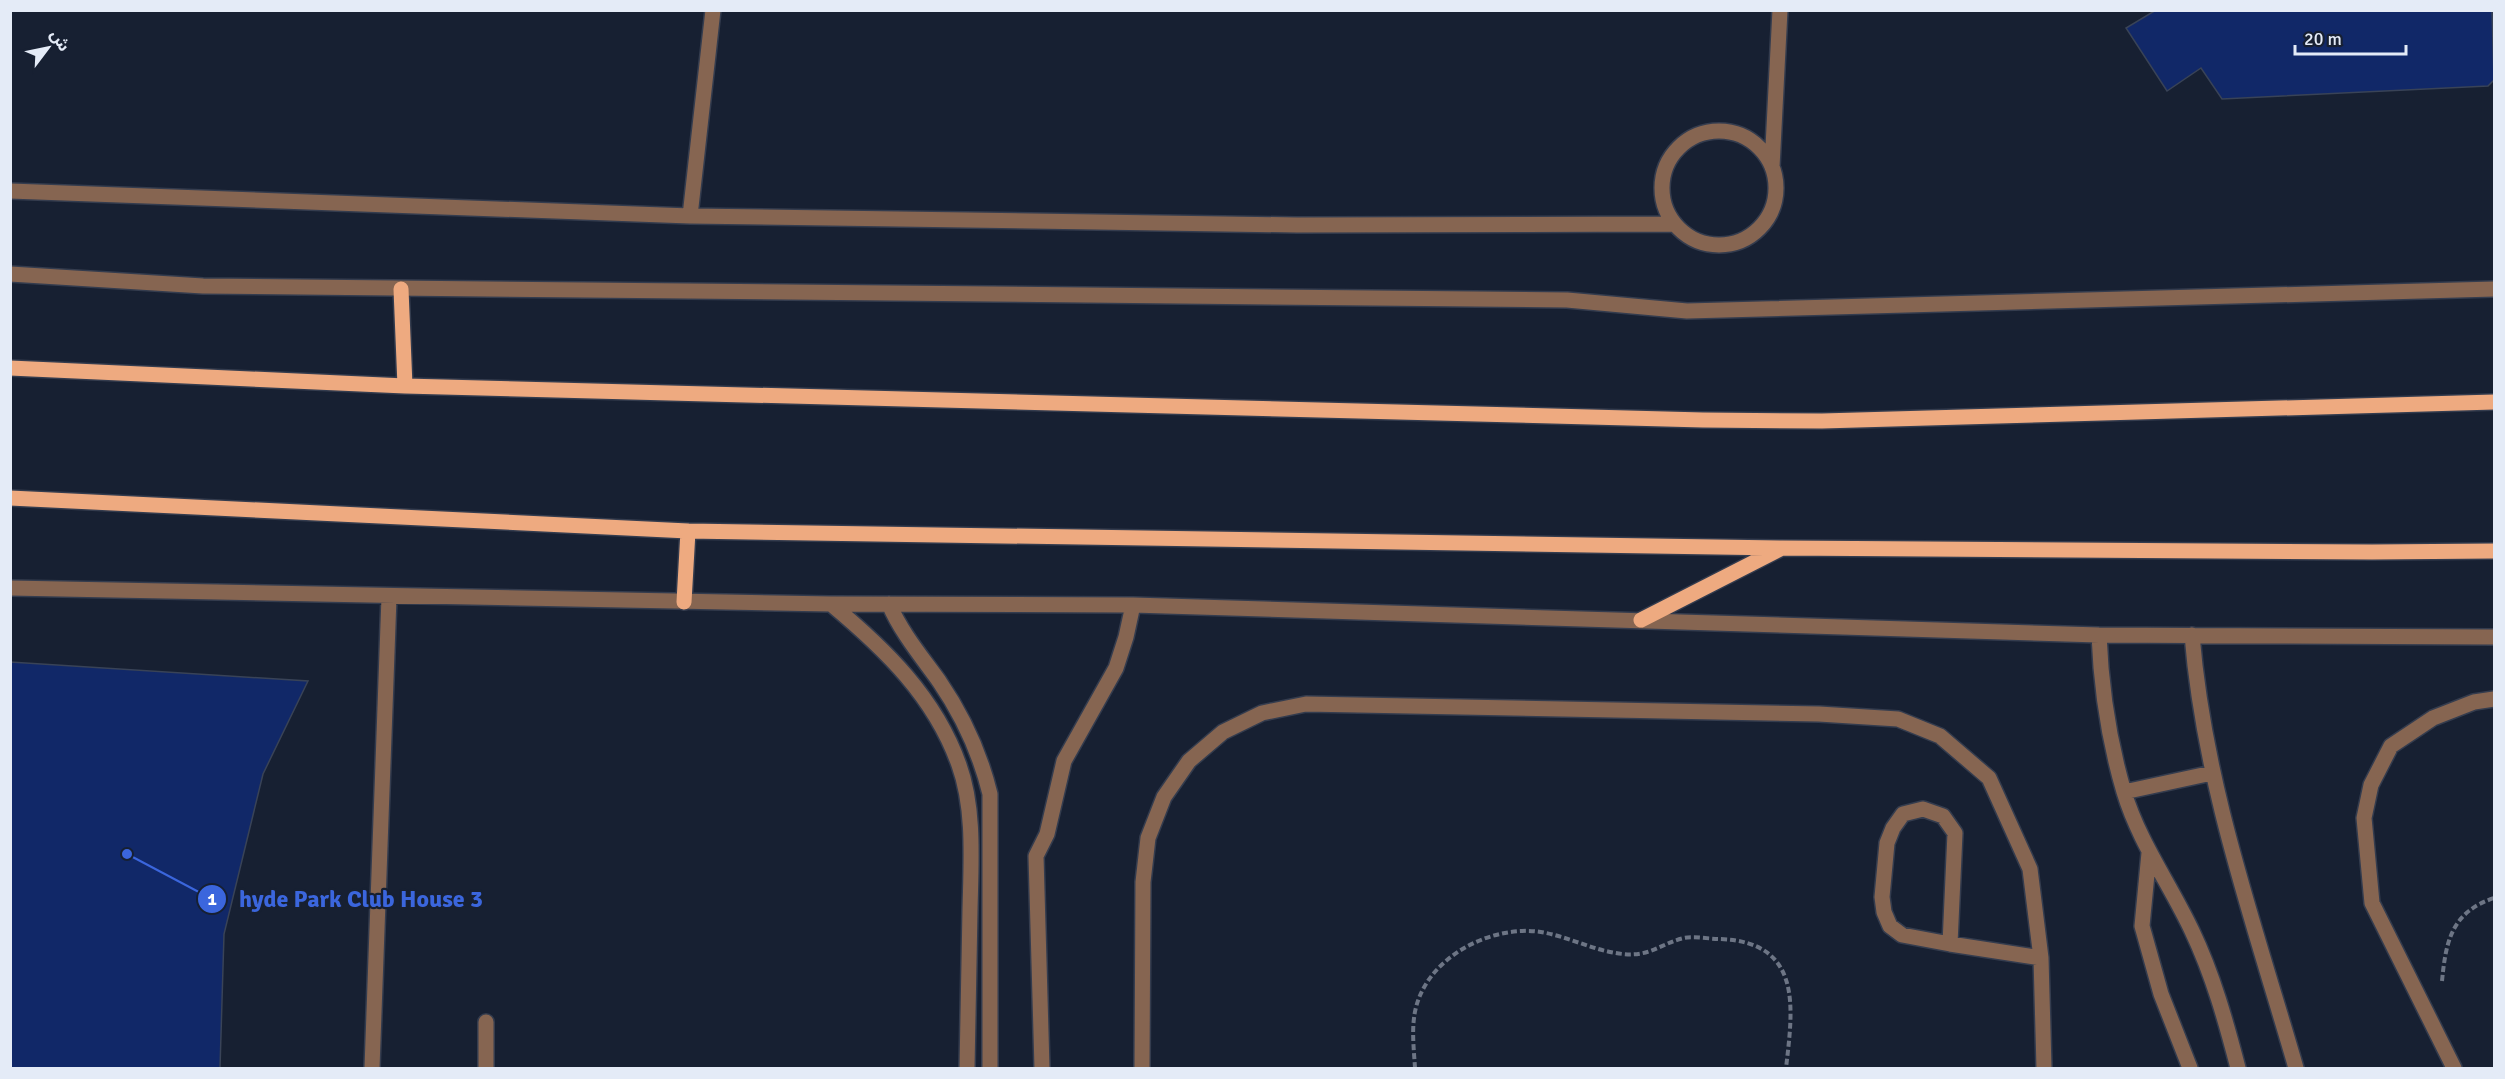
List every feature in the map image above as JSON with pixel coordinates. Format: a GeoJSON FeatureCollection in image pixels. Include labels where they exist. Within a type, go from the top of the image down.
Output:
{"type":"FeatureCollection","features":[{"type":"Feature","properties":{"kind":"main road"},"geometry":{"type":"LineString","coordinates":[[401,289],[405,386]]}},
{"type":"Feature","properties":{"kind":"main road"},"geometry":{"type":"LineString","coordinates":[[10,368],[405,386],[1798,421],[2494,402]]}},
{"type":"Feature","properties":{"kind":"main road"},"geometry":{"type":"LineString","coordinates":[[10,498],[688,531],[1782,548],[2494,551]]}},
{"type":"Feature","properties":{"kind":"main road"},"geometry":{"type":"LineString","coordinates":[[684,602],[688,531]]}},
{"type":"Feature","properties":{"kind":"main road"},"geometry":{"type":"LineString","coordinates":[[1641,620],[1782,548]]}},
{"type":"Feature","properties":{"kind":"street"},"geometry":{"type":"LineString","coordinates":[[690,216],[713,10]]}},
{"type":"Feature","properties":{"kind":"street"},"geometry":{"type":"LineString","coordinates":[[1773,168],[1762,151],[1747,138],[1728,131],[1708,131],[1690,138],[1675,151],[1665,168],[1662,188],[1665,207],[1675,224],[1698,241],[1716,245],[1734,243],[1750,236],[1763,224],[1773,207],[1776,187],[1773,168],[1780,10]]}},
{"type":"Feature","properties":{"kind":"street"},"geometry":{"type":"LineString","coordinates":[[10,192],[690,216],[1297,225],[1675,224]]}},
{"type":"Feature","properties":{"kind":"street"},"geometry":{"type":"LineString","coordinates":[[10,274],[203,286],[1567,300],[1687,311],[2494,289]]}},
{"type":"Feature","properties":{"kind":"street"},"geometry":{"type":"LineString","coordinates":[[10,588],[684,602],[1133,605],[2099,635],[2494,637]]}},
{"type":"Feature","properties":{"kind":"street"},"geometry":{"type":"LineString","coordinates":[[372,1068],[389,597]]}},
{"type":"Feature","properties":{"kind":"street"},"geometry":{"type":"LineString","coordinates":[[831,604],[874,642],[923,696],[948,738],[960,767],[969,821],[971,871],[968,1068]]}},
{"type":"Feature","properties":{"kind":"street"},"geometry":{"type":"LineString","coordinates":[[889,604],[902,629],[958,713],[977,750],[990,794],[990,1068]]}},
{"type":"Feature","properties":{"kind":"street"},"geometry":{"type":"LineString","coordinates":[[1042,1068],[1036,856],[1047,834],[1064,761],[1116,668],[1133,605]]}},
{"type":"Feature","properties":{"kind":"street"},"geometry":{"type":"LineString","coordinates":[[2099,635],[2101,685],[2124,792],[2149,854],[2192,931],[2224,1013],[2238,1068]]}},
{"type":"Feature","properties":{"kind":"street"},"geometry":{"type":"LineString","coordinates":[[2193,635],[2197,690],[2212,773],[2296,1068]]}},
{"type":"Feature","properties":{"kind":"street"},"geometry":{"type":"LineString","coordinates":[[2454,1068],[2372,903],[2364,818],[2371,786],[2391,746],[2433,718],[2474,702],[2494,699]]}},
{"type":"Feature","properties":{"kind":"street"},"geometry":{"type":"LineString","coordinates":[[1142,1068],[1143,882],[1148,838],[1164,797],[1189,761],[1223,732],[1262,713],[1305,704],[1819,714],[1898,719],[1940,736],[1989,778],[2030,869],[2041,958],[2044,1068]]}},
{"type":"Feature","properties":{"kind":"street"},"geometry":{"type":"LineString","coordinates":[[2124,792],[2212,773]]}},
{"type":"Feature","properties":{"kind":"street"},"geometry":{"type":"LineString","coordinates":[[1950,944],[1955,833],[1943,816],[1923,809],[1903,814],[1893,828],[1887,843],[1882,897],[1884,912],[1890,926],[1902,935],[1950,944],[2041,958]]}},
{"type":"Feature","properties":{"kind":"street"},"geometry":{"type":"LineString","coordinates":[[2149,854],[2142,926],[2161,994],[2190,1068]]}},
{"type":"Feature","properties":{"kind":"street"},"geometry":{"type":"LineString","coordinates":[[486,1022],[486,1068]]}},
{"type":"Feature","properties":{"kind":"path"},"geometry":{"type":"LineString","coordinates":[[2436,1028],[2448,941],[2459,920],[2476,904],[2494,897]]}},
{"type":"Feature","properties":{"kind":"path"},"geometry":{"type":"LineString","coordinates":[[1414,1068],[1414,1017],[1422,993],[1441,963],[1479,939],[1522,930],[1566,937],[1595,949],[1626,955],[1656,951],[1684,938],[1743,940],[1760,948],[1780,968],[1791,994],[1792,1013],[1786,1068]]}},
{"type":"Feature","properties":{"kind":"building"},"geometry":{"type":"Polygon","coordinates":[[[2156,10],[2492,10],[2494,80],[2488,86],[2222,99],[2201,68],[2167,91],[2126,28],[2156,10]]]}},
{"type":"Feature","properties":{"kind":"building"},"geometry":{"type":"Polygon","coordinates":[[[10,662],[308,681],[263,774],[224,934],[220,1068],[10,1068],[10,662]]]}},
{"type":"Feature","properties":{"kind":"place","name":"hyde Park Club House 3"},"geometry":{"type":"Point","coordinates":[127,854]}}]}
